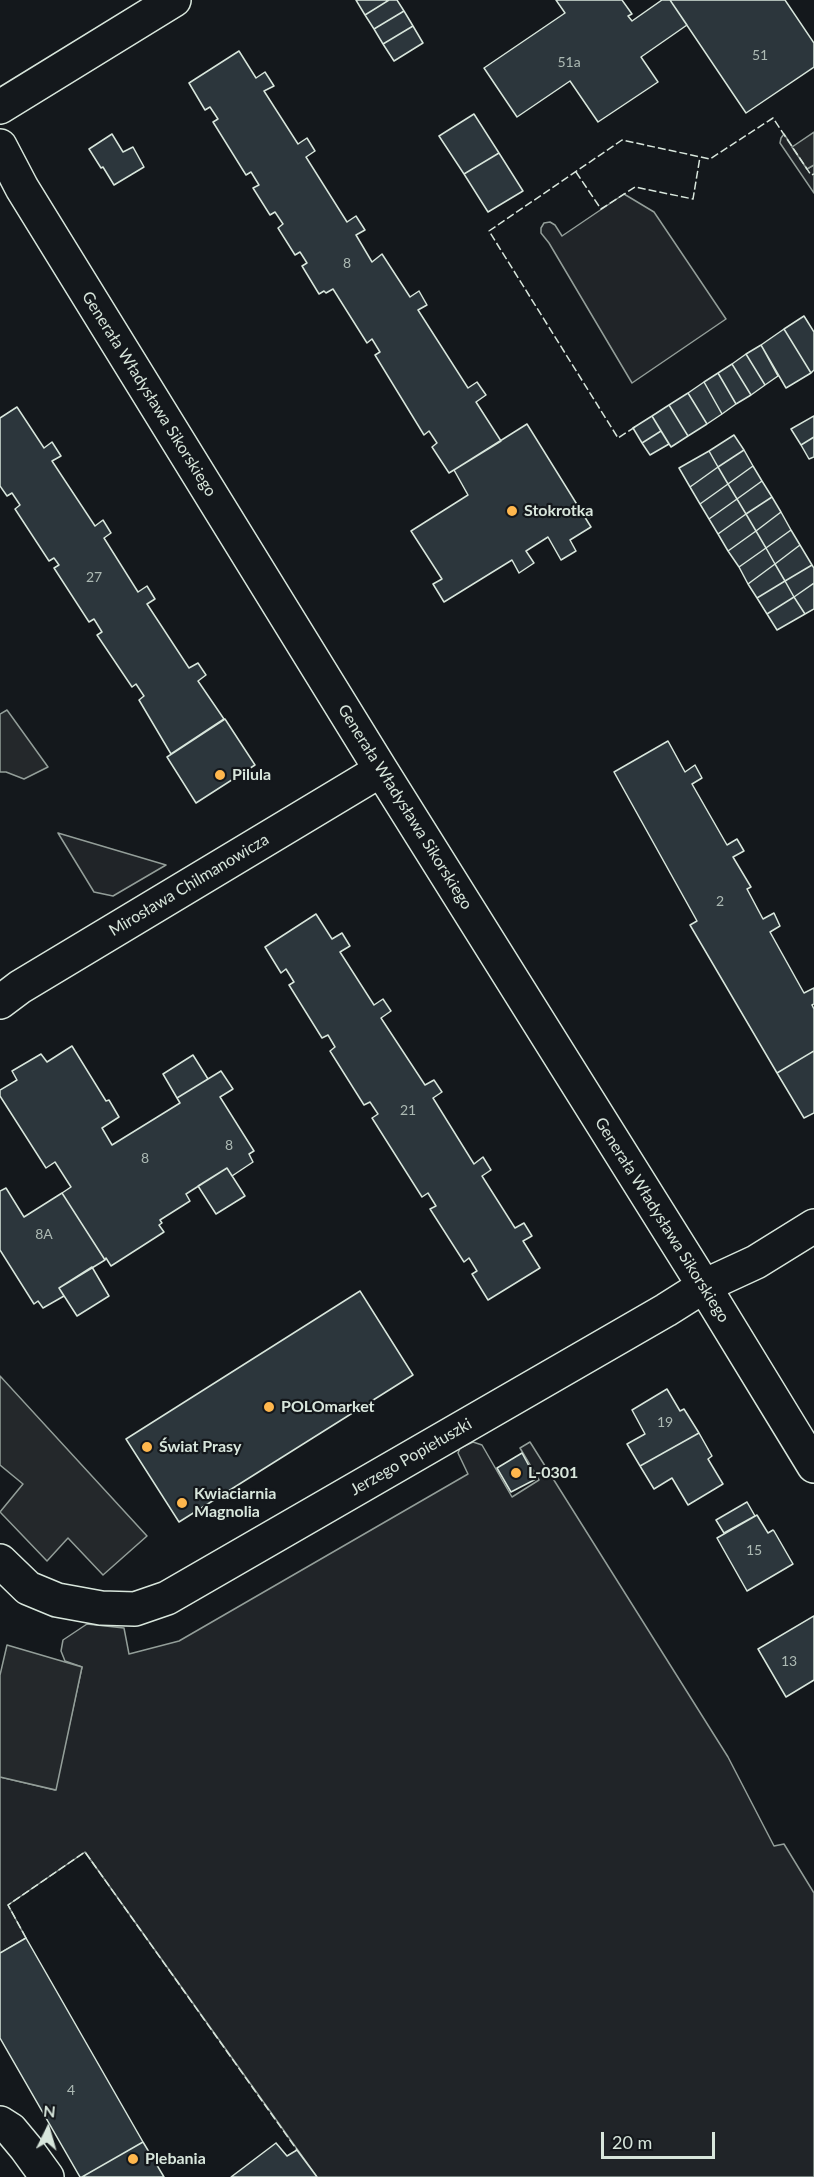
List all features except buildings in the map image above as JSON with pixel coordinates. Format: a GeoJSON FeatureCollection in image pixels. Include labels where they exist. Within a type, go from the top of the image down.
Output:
{"type":"FeatureCollection","features":[{"type":"Feature","properties":{"kind":"street"},"geometry":{"type":"LineString","coordinates":[[0,108],[174,0]]}},
{"type":"Feature","properties":{"kind":"street","name":"Generała Władysława Sikorskiego"},"geometry":{"type":"LineString","coordinates":[[0,146],[22,188],[814,1466]]}},
{"type":"Feature","properties":{"kind":"street","name":"Mirosława Chilmanowicza"},"geometry":{"type":"LineString","coordinates":[[0,1002],[20,987],[381,770]]}},
{"type":"Feature","properties":{"kind":"street","name":"Jerzego Popiełuszki"},"geometry":{"type":"LineString","coordinates":[[0,1561],[28,1588],[57,1600],[101,1608],[135,1609],[167,1598],[704,1286],[756,1262],[814,1226]]}},
{"type":"Feature","properties":{"kind":"street"},"geometry":{"type":"LineString","coordinates":[[0,2123],[11,2130],[47,2177]]}},
{"type":"Feature","properties":{"kind":"shaded area"},"geometry":{"type":"Polygon","coordinates":[[[814,132],[814,165],[807,169],[792,147],[814,132]]]}},
{"type":"Feature","properties":{"kind":"shaded area"},"geometry":{"type":"Polygon","coordinates":[[[784,134],[807,169],[814,165],[814,193],[780,143],[784,134]]]}},
{"type":"Feature","properties":{"kind":"shaded area"},"geometry":{"type":"Polygon","coordinates":[[[624,194],[654,212],[726,319],[632,383],[541,233],[544,223],[550,222],[555,225],[562,236],[624,194]]]}},
{"type":"Feature","properties":{"kind":"shaded area"},"geometry":{"type":"Polygon","coordinates":[[[7,710],[48,767],[24,779],[0,772],[0,714],[7,710]]]}},
{"type":"Feature","properties":{"kind":"shaded area"},"geometry":{"type":"Polygon","coordinates":[[[58,833],[166,865],[113,896],[94,892],[58,833]]]}},
{"type":"Feature","properties":{"kind":"shaded area"},"geometry":{"type":"Polygon","coordinates":[[[0,1376],[147,1536],[103,1575],[68,1538],[47,1561],[0,1512],[23,1484],[0,1465],[0,1376]]]}},
{"type":"Feature","properties":{"kind":"shaded area"},"geometry":{"type":"Polygon","coordinates":[[[473,1442],[482,1445],[512,1497],[539,1480],[520,1448],[530,1442],[728,1757],[774,1846],[784,1844],[814,1893],[814,2177],[317,2177],[85,1852],[8,1905],[26,1938],[0,1953],[0,1777],[55,1790],[82,1667],[65,1661],[61,1651],[63,1640],[87,1624],[124,1628],[129,1654],[179,1641],[468,1474],[458,1453],[460,1448],[473,1442]]]}},
{"type":"Feature","properties":{"kind":"shaded area"},"geometry":{"type":"Polygon","coordinates":[[[7,1645],[82,1667],[56,1790],[0,1777],[0,1675],[7,1645]]]}},
{"type":"Feature","properties":{"kind":"fence"},"geometry":{"type":"LineString","coordinates":[[635,427],[618,438],[489,231],[622,140],[710,159],[773,118],[811,175],[814,174]]}},
{"type":"Feature","properties":{"kind":"fence"},"geometry":{"type":"LineString","coordinates":[[576,172],[601,209],[635,187],[693,199],[700,157]]}},
{"type":"Feature","properties":{"kind":"fence"},"geometry":{"type":"LineString","coordinates":[[26,1938],[8,1905],[85,1852],[297,2150]]}},
{"type":"Feature","properties":{"kind":"place","name":"Stokrotka"},"geometry":{"type":"Point","coordinates":[512,511]}},
{"type":"Feature","properties":{"kind":"place","name":"Pilula"},"geometry":{"type":"Point","coordinates":[220,775]}},
{"type":"Feature","properties":{"kind":"place","name":"POLOmarket"},"geometry":{"type":"Point","coordinates":[269,1407]}},
{"type":"Feature","properties":{"kind":"place","name":"Świat Prasy"},"geometry":{"type":"Point","coordinates":[147,1447]}},
{"type":"Feature","properties":{"kind":"place","name":"L-0301"},"geometry":{"type":"Point","coordinates":[516,1473]}},
{"type":"Feature","properties":{"kind":"place","name":"Kwiaciarnia Magnolia"},"geometry":{"type":"Point","coordinates":[182,1503]}},
{"type":"Feature","properties":{"kind":"place","name":"Plebania"},"geometry":{"type":"Point","coordinates":[133,2159]}}]}
